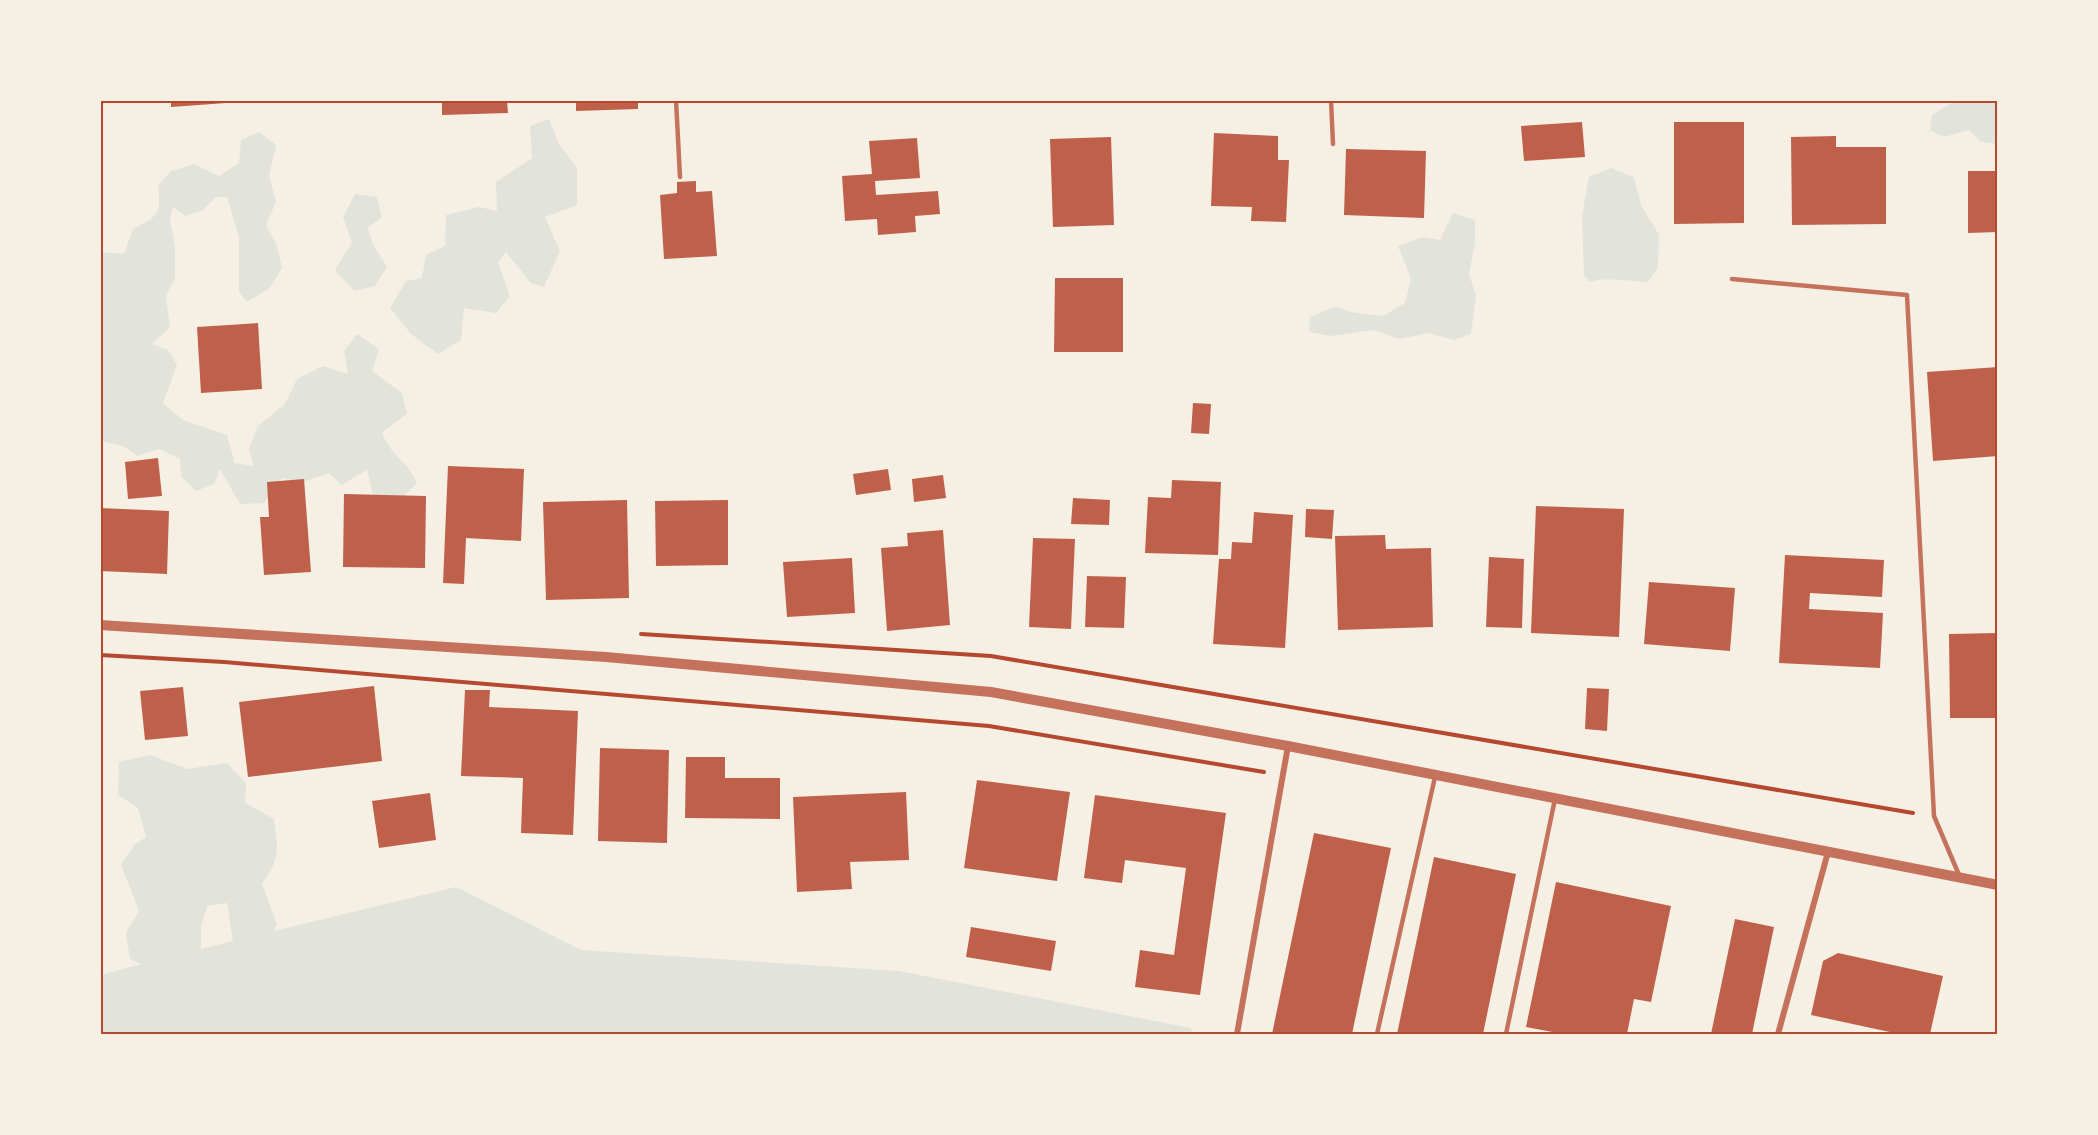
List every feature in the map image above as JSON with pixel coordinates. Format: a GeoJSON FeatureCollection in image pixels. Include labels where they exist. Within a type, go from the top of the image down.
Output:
{"type":"FeatureCollection","features":[{"type":"Feature","properties":{"kind":"street"},"geometry":{"type":"LineString","coordinates":[[100,625],[606,657],[991,692],[1287,746],[1998,885]]}},
{"type":"Feature","properties":{"kind":"street"},"geometry":{"type":"LineString","coordinates":[[1237,1035],[1287,746]]}},
{"type":"Feature","properties":{"kind":"street"},"geometry":{"type":"LineString","coordinates":[[1778,1035],[1828,852]]}},
{"type":"Feature","properties":{"kind":"lane"},"geometry":{"type":"LineString","coordinates":[[676,100],[680,177]]}},
{"type":"Feature","properties":{"kind":"lane"},"geometry":{"type":"LineString","coordinates":[[1331,100],[1333,144]]}},
{"type":"Feature","properties":{"kind":"lane"},"geometry":{"type":"LineString","coordinates":[[1732,279],[1907,296],[1934,816],[1960,878]]}},
{"type":"Feature","properties":{"kind":"lane"},"geometry":{"type":"LineString","coordinates":[[1377,1035],[1435,775]]}},
{"type":"Feature","properties":{"kind":"lane"},"geometry":{"type":"LineString","coordinates":[[1506,1035],[1555,798]]}},
{"type":"Feature","properties":{"kind":"path"},"geometry":{"type":"LineString","coordinates":[[100,655],[236,663],[989,726],[1282,775]]}},
{"type":"Feature","properties":{"kind":"shaded area"},"geometry":{"type":"Polygon","coordinates":[[[1955,101],[1997,101],[1997,144],[1981,142],[1969,130],[1944,137],[1930,130],[1932,115],[1955,101]]]}},
{"type":"Feature","properties":{"kind":"shaded area"},"geometry":{"type":"Polygon","coordinates":[[[549,119],[559,144],[577,168],[577,205],[545,217],[560,251],[544,287],[531,283],[506,252],[498,263],[510,296],[496,313],[464,308],[461,340],[438,354],[411,334],[390,308],[406,281],[422,278],[426,255],[445,246],[446,215],[479,207],[497,211],[496,182],[532,158],[530,126],[549,119]]]}},
{"type":"Feature","properties":{"kind":"shaded area"},"geometry":{"type":"Polygon","coordinates":[[[259,132],[276,145],[269,176],[276,202],[266,225],[277,246],[282,268],[270,288],[247,302],[239,292],[239,237],[227,197],[216,197],[203,210],[186,216],[173,207],[170,220],[175,246],[175,279],[166,296],[170,327],[152,344],[168,350],[177,365],[163,403],[183,420],[227,435],[235,463],[254,466],[249,449],[258,426],[285,404],[297,379],[323,366],[348,374],[344,351],[357,334],[379,349],[372,371],[402,393],[407,414],[382,432],[390,448],[409,469],[417,483],[396,504],[373,496],[367,470],[342,485],[329,473],[303,482],[282,478],[264,503],[240,504],[220,469],[214,484],[196,491],[181,476],[180,459],[159,449],[137,456],[123,446],[101,441],[101,252],[124,254],[133,229],[153,218],[156,213],[159,203],[158,186],[171,171],[194,164],[219,176],[239,163],[241,140],[259,132]]]}},
{"type":"Feature","properties":{"kind":"shaded area"},"geometry":{"type":"Polygon","coordinates":[[[1611,168],[1634,177],[1641,205],[1659,235],[1658,268],[1647,282],[1610,279],[1590,282],[1584,275],[1582,216],[1589,177],[1611,168]]]}},
{"type":"Feature","properties":{"kind":"shaded area"},"geometry":{"type":"Polygon","coordinates":[[[355,194],[377,197],[382,217],[368,228],[373,245],[387,267],[375,286],[354,291],[335,270],[352,242],[343,217],[355,194]]]}},
{"type":"Feature","properties":{"kind":"shaded area"},"geometry":{"type":"Polygon","coordinates":[[[1453,213],[1475,220],[1475,243],[1469,274],[1476,296],[1471,334],[1454,340],[1428,333],[1400,339],[1374,330],[1331,336],[1309,332],[1310,317],[1336,306],[1351,312],[1383,316],[1405,303],[1411,279],[1398,246],[1423,237],[1440,240],[1453,213]]]}},
{"type":"Feature","properties":{"kind":"shaded area"},"geometry":{"type":"Polygon","coordinates":[[[150,755],[187,769],[227,763],[246,783],[245,803],[274,819],[277,853],[262,884],[277,924],[274,931],[456,887],[581,950],[899,971],[1191,1028],[1192,1034],[101,1034],[101,975],[141,964],[130,959],[126,933],[139,911],[121,865],[135,844],[146,837],[138,808],[118,795],[119,762],[150,755]],[[227,903],[207,906],[201,927],[201,949],[233,941],[227,903]]]}},
{"type":"Feature","properties":{"kind":"building"},"geometry":{"type":"Polygon","coordinates":[[[171,100],[240,100],[240,102],[171,107],[171,100]]]}},
{"type":"Feature","properties":{"kind":"building"},"geometry":{"type":"Polygon","coordinates":[[[442,100],[507,100],[508,113],[442,115],[442,100]]]}},
{"type":"Feature","properties":{"kind":"building"},"geometry":{"type":"Polygon","coordinates":[[[576,100],[638,100],[638,109],[576,111],[576,100]]]}},
{"type":"Feature","properties":{"kind":"building"},"geometry":{"type":"Polygon","coordinates":[[[1582,122],[1585,157],[1524,161],[1521,126],[1582,122]]]}},
{"type":"Feature","properties":{"kind":"building"},"geometry":{"type":"Polygon","coordinates":[[[1674,122],[1744,122],[1744,223],[1674,224],[1674,122]]]}},
{"type":"Feature","properties":{"kind":"building"},"geometry":{"type":"Polygon","coordinates":[[[1214,133],[1278,136],[1278,160],[1289,160],[1286,222],[1251,221],[1252,207],[1211,206],[1214,133]]]}},
{"type":"Feature","properties":{"kind":"building"},"geometry":{"type":"Polygon","coordinates":[[[1836,136],[1836,147],[1886,147],[1886,224],[1792,225],[1791,137],[1836,136]]]}},
{"type":"Feature","properties":{"kind":"building"},"geometry":{"type":"Polygon","coordinates":[[[1111,137],[1114,225],[1053,227],[1050,139],[1111,137]]]}},
{"type":"Feature","properties":{"kind":"building"},"geometry":{"type":"Polygon","coordinates":[[[917,138],[920,178],[875,181],[876,195],[938,191],[940,214],[915,216],[916,232],[878,235],[877,219],[845,221],[842,176],[872,174],[869,141],[917,138]]]}},
{"type":"Feature","properties":{"kind":"building"},"geometry":{"type":"Polygon","coordinates":[[[1346,149],[1426,151],[1424,218],[1344,215],[1346,149]]]}},
{"type":"Feature","properties":{"kind":"building"},"geometry":{"type":"Polygon","coordinates":[[[1968,171],[1998,171],[1998,232],[1968,233],[1968,171]]]}},
{"type":"Feature","properties":{"kind":"building"},"geometry":{"type":"Polygon","coordinates":[[[696,181],[696,192],[712,191],[717,256],[664,259],[660,195],[677,193],[677,182],[696,181]]]}},
{"type":"Feature","properties":{"kind":"building"},"geometry":{"type":"Polygon","coordinates":[[[1055,278],[1123,278],[1123,352],[1054,352],[1055,278]]]}},
{"type":"Feature","properties":{"kind":"building"},"geometry":{"type":"Polygon","coordinates":[[[258,323],[262,389],[201,393],[197,327],[258,323]]]}},
{"type":"Feature","properties":{"kind":"building"},"geometry":{"type":"Polygon","coordinates":[[[1998,367],[1998,456],[1933,461],[1927,372],[1998,367]]]}},
{"type":"Feature","properties":{"kind":"building"},"geometry":{"type":"Polygon","coordinates":[[[1193,403],[1211,404],[1209,434],[1191,433],[1193,403]]]}},
{"type":"Feature","properties":{"kind":"building"},"geometry":{"type":"Polygon","coordinates":[[[158,458],[162,496],[128,499],[125,462],[158,458]]]}},
{"type":"Feature","properties":{"kind":"building"},"geometry":{"type":"Polygon","coordinates":[[[448,466],[524,469],[521,541],[466,538],[464,584],[443,583],[448,466]]]}},
{"type":"Feature","properties":{"kind":"building"},"geometry":{"type":"Polygon","coordinates":[[[888,469],[891,490],[856,495],[853,474],[888,469]]]}},
{"type":"Feature","properties":{"kind":"building"},"geometry":{"type":"Polygon","coordinates":[[[943,475],[946,498],[914,502],[912,479],[943,475]]]}},
{"type":"Feature","properties":{"kind":"building"},"geometry":{"type":"Polygon","coordinates":[[[304,479],[311,572],[264,575],[260,517],[269,517],[267,482],[304,479]]]}},
{"type":"Feature","properties":{"kind":"building"},"geometry":{"type":"Polygon","coordinates":[[[1172,480],[1221,482],[1218,555],[1145,553],[1148,497],[1171,498],[1172,480]]]}},
{"type":"Feature","properties":{"kind":"building"},"geometry":{"type":"Polygon","coordinates":[[[344,494],[426,496],[425,568],[343,567],[344,494]]]}},
{"type":"Feature","properties":{"kind":"building"},"geometry":{"type":"Polygon","coordinates":[[[1073,498],[1110,500],[1109,525],[1071,524],[1073,498]]]}},
{"type":"Feature","properties":{"kind":"building"},"geometry":{"type":"Polygon","coordinates":[[[627,500],[629,598],[546,600],[543,502],[627,500]]]}},
{"type":"Feature","properties":{"kind":"building"},"geometry":{"type":"Polygon","coordinates":[[[728,500],[728,565],[656,566],[655,501],[728,500]]]}},
{"type":"Feature","properties":{"kind":"building"},"geometry":{"type":"Polygon","coordinates":[[[1536,506],[1624,509],[1619,637],[1531,633],[1536,506]]]}},
{"type":"Feature","properties":{"kind":"building"},"geometry":{"type":"Polygon","coordinates":[[[100,508],[169,511],[167,574],[100,571],[100,508]]]}},
{"type":"Feature","properties":{"kind":"building"},"geometry":{"type":"Polygon","coordinates":[[[1306,509],[1334,510],[1332,539],[1305,537],[1306,509]]]}},
{"type":"Feature","properties":{"kind":"building"},"geometry":{"type":"Polygon","coordinates":[[[1254,512],[1293,515],[1285,648],[1213,644],[1219,559],[1231,559],[1232,542],[1252,543],[1254,512]]]}},
{"type":"Feature","properties":{"kind":"building"},"geometry":{"type":"Polygon","coordinates":[[[943,530],[950,625],[887,631],[881,548],[908,546],[907,533],[943,530]]]}},
{"type":"Feature","properties":{"kind":"building"},"geometry":{"type":"Polygon","coordinates":[[[1385,535],[1386,549],[1431,548],[1433,627],[1338,630],[1335,536],[1385,535]]]}},
{"type":"Feature","properties":{"kind":"building"},"geometry":{"type":"Polygon","coordinates":[[[1033,538],[1075,539],[1071,629],[1029,627],[1033,538]]]}},
{"type":"Feature","properties":{"kind":"building"},"geometry":{"type":"Polygon","coordinates":[[[1785,555],[1884,560],[1882,597],[1810,593],[1809,609],[1883,613],[1880,668],[1779,663],[1785,555]]]}},
{"type":"Feature","properties":{"kind":"building"},"geometry":{"type":"Polygon","coordinates":[[[1489,557],[1524,559],[1522,628],[1486,627],[1489,557]]]}},
{"type":"Feature","properties":{"kind":"building"},"geometry":{"type":"Polygon","coordinates":[[[852,558],[855,613],[787,617],[783,562],[852,558]]]}},
{"type":"Feature","properties":{"kind":"building"},"geometry":{"type":"Polygon","coordinates":[[[1087,576],[1126,577],[1124,628],[1085,627],[1087,576]]]}},
{"type":"Feature","properties":{"kind":"building"},"geometry":{"type":"Polygon","coordinates":[[[1649,582],[1735,588],[1730,651],[1644,644],[1649,582]]]}},
{"type":"Feature","properties":{"kind":"building"},"geometry":{"type":"Polygon","coordinates":[[[1998,633],[1998,718],[1950,718],[1949,634],[1998,633]]]}},
{"type":"Feature","properties":{"kind":"building"},"geometry":{"type":"Polygon","coordinates":[[[374,686],[382,761],[248,777],[239,702],[374,686]]]}},
{"type":"Feature","properties":{"kind":"building"},"geometry":{"type":"Polygon","coordinates":[[[183,687],[188,736],[145,740],[140,691],[183,687]]]}},
{"type":"Feature","properties":{"kind":"building"},"geometry":{"type":"Polygon","coordinates":[[[1587,688],[1609,689],[1607,731],[1585,729],[1587,688]]]}},
{"type":"Feature","properties":{"kind":"building"},"geometry":{"type":"Polygon","coordinates":[[[465,690],[490,690],[489,707],[578,711],[573,835],[521,833],[523,778],[461,776],[465,690]]]}},
{"type":"Feature","properties":{"kind":"building"},"geometry":{"type":"Polygon","coordinates":[[[600,748],[669,750],[667,843],[598,841],[600,748]]]}},
{"type":"Feature","properties":{"kind":"building"},"geometry":{"type":"Polygon","coordinates":[[[686,757],[725,757],[725,778],[780,778],[780,819],[685,818],[686,757]]]}},
{"type":"Feature","properties":{"kind":"building"},"geometry":{"type":"Polygon","coordinates":[[[977,780],[1070,792],[1057,881],[964,868],[977,780]]]}},
{"type":"Feature","properties":{"kind":"building"},"geometry":{"type":"Polygon","coordinates":[[[906,792],[909,860],[850,862],[852,889],[797,892],[793,797],[906,792]]]}},
{"type":"Feature","properties":{"kind":"building"},"geometry":{"type":"Polygon","coordinates":[[[430,793],[436,840],[379,848],[372,801],[430,793]]]}},
{"type":"Feature","properties":{"kind":"building"},"geometry":{"type":"Polygon","coordinates":[[[1095,795],[1226,813],[1200,995],[1135,987],[1140,950],[1174,955],[1186,868],[1125,860],[1122,883],[1084,878],[1095,795]]]}},
{"type":"Feature","properties":{"kind":"building"},"geometry":{"type":"Polygon","coordinates":[[[1314,833],[1391,848],[1352,1034],[1272,1034],[1314,833]]]}},
{"type":"Feature","properties":{"kind":"building"},"geometry":{"type":"Polygon","coordinates":[[[1434,857],[1516,874],[1483,1034],[1397,1034],[1434,857]]]}},
{"type":"Feature","properties":{"kind":"building"},"geometry":{"type":"Polygon","coordinates":[[[1556,882],[1671,906],[1651,1002],[1634,999],[1627,1034],[1563,1034],[1526,1027],[1556,882]]]}},
{"type":"Feature","properties":{"kind":"building"},"geometry":{"type":"Polygon","coordinates":[[[1735,919],[1774,927],[1752,1034],[1711,1034],[1735,919]]]}},
{"type":"Feature","properties":{"kind":"building"},"geometry":{"type":"Polygon","coordinates":[[[971,927],[1056,941],[1051,971],[966,957],[971,927]]]}},
{"type":"Feature","properties":{"kind":"building"},"geometry":{"type":"Polygon","coordinates":[[[1838,953],[1943,976],[1930,1034],[1899,1034],[1811,1015],[1823,961],[1838,953]]]}}]}
